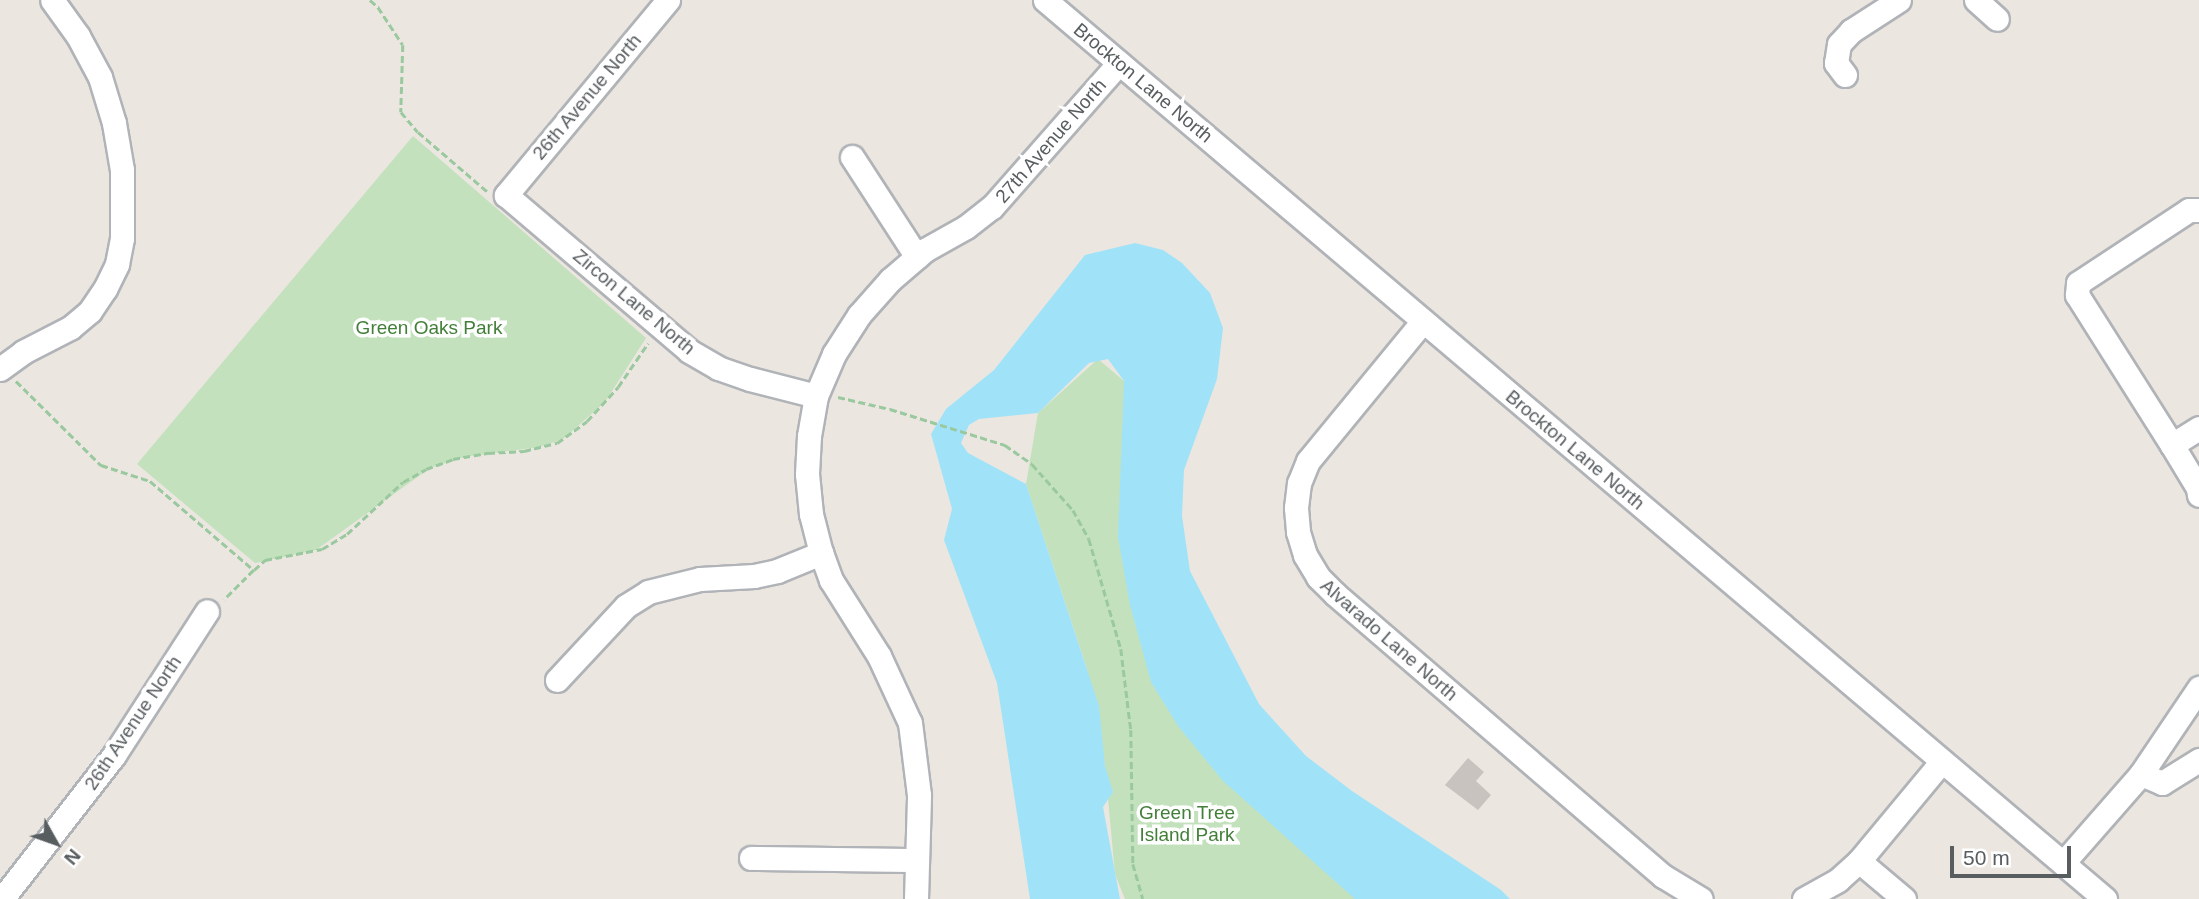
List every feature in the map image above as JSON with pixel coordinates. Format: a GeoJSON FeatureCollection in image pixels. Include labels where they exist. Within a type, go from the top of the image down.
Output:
{"type":"FeatureCollection","features":[{"type":"Feature","properties":{"kind":"street"},"geometry":{"type":"LineString","coordinates":[[2,367],[70,328],[90,311],[117,264],[122,238],[122,170],[114,123],[100,77],[78,36],[52,0]]}},
{"type":"Feature","properties":{"kind":"street","name":"26th Avenue North"},"geometry":{"type":"LineString","coordinates":[[506,195],[668,0]]}},
{"type":"Feature","properties":{"kind":"street","name":"Brockton Lane North"},"geometry":{"type":"LineString","coordinates":[[1045,0],[2105,899]]}},
{"type":"Feature","properties":{"kind":"street"},"geometry":{"type":"LineString","coordinates":[[1845,75],[1836,63],[1839,44],[1851,31],[1899,0]]}},
{"type":"Feature","properties":{"kind":"street"},"geometry":{"type":"LineString","coordinates":[[1976,0],[1997,19]]}},
{"type":"Feature","properties":{"kind":"street","name":"27th Avenue North"},"geometry":{"type":"LineString","coordinates":[[916,899],[919,795],[917,759],[910,723],[879,656],[831,580],[821,553],[811,514],[807,474],[809,436],[825,396],[834,354],[859,315],[890,280],[918,257],[992,207],[1119,62]]}},
{"type":"Feature","properties":{"kind":"street"},"geometry":{"type":"LineString","coordinates":[[852,157],[918,257]]}},
{"type":"Feature","properties":{"kind":"street","name":"Zircon Lane North"},"geometry":{"type":"LineString","coordinates":[[506,195],[690,351],[718,368],[750,379],[825,396]]}},
{"type":"Feature","properties":{"kind":"street"},"geometry":{"type":"LineString","coordinates":[[2199,210],[2189,210],[2078,283],[2077,295],[2172,445],[2198,488],[2199,495]]}},
{"type":"Feature","properties":{"kind":"street","name":"Alvarado Lane North"},"geometry":{"type":"LineString","coordinates":[[1423,321],[1308,461],[1299,483],[1296,508],[1298,532],[1305,555],[1318,577],[1335,594],[1663,876],[1696,898]]}},
{"type":"Feature","properties":{"kind":"street"},"geometry":{"type":"LineString","coordinates":[[2172,445],[2199,428]]}},
{"type":"Feature","properties":{"kind":"street"},"geometry":{"type":"LineString","coordinates":[[557,680],[616,615],[648,592],[701,579],[754,576],[777,571],[821,553]]}},
{"type":"Feature","properties":{"kind":"street","name":"26th Avenue North"},"geometry":{"type":"LineString","coordinates":[[2,899],[114,755],[207,611]]}},
{"type":"Feature","properties":{"kind":"street"},"geometry":{"type":"LineString","coordinates":[[2063,863],[2141,774],[2199,688]]}},
{"type":"Feature","properties":{"kind":"street"},"geometry":{"type":"LineString","coordinates":[[2141,774],[2162,783],[2199,760]]}},
{"type":"Feature","properties":{"kind":"street"},"geometry":{"type":"LineString","coordinates":[[1804,899],[1838,880],[1859,860],[1942,761]]}},
{"type":"Feature","properties":{"kind":"street"},"geometry":{"type":"LineString","coordinates":[[751,858],[917,860]]}},
{"type":"Feature","properties":{"kind":"street"},"geometry":{"type":"LineString","coordinates":[[1859,860],[1904,899]]}},
{"type":"Feature","properties":{"kind":"path"},"geometry":{"type":"LineString","coordinates":[[370,0],[378,6],[403,45],[401,112],[418,132],[500,202],[506,195]]}},
{"type":"Feature","properties":{"kind":"path"},"geometry":{"type":"LineString","coordinates":[[207,611],[229,597],[265,560],[322,549],[347,534],[403,482],[426,469],[453,459],[524,451],[557,443],[587,421],[618,387],[653,337]]}},
{"type":"Feature","properties":{"kind":"path"},"geometry":{"type":"LineString","coordinates":[[2,367],[101,465],[150,481],[254,569]]}},
{"type":"Feature","properties":{"kind":"path"},"geometry":{"type":"LineString","coordinates":[[825,396],[1005,445],[1032,464],[1073,510],[1089,539],[1121,649],[1128,689],[1133,864],[1143,899]]}},
{"type":"Feature","properties":{"kind":"green space","name":"Green Oaks Park"},"geometry":{"type":"Polygon","coordinates":[[[413,136],[646,338],[605,402],[563,439],[539,447],[464,457],[430,468],[316,550],[255,563],[137,464],[413,136]]]}},
{"type":"Feature","properties":{"kind":"green space","name":"Green Tree Island Park"},"geometry":{"type":"Polygon","coordinates":[[[1098,359],[1124,381],[1173,717],[1396,899],[1125,899],[1115,874],[1105,766],[1086,666],[1026,484],[1038,413],[1098,359]]]}},
{"type":"Feature","properties":{"kind":"water"},"geometry":{"type":"Polygon","coordinates":[[[1135,243],[1163,250],[1182,263],[1210,293],[1223,328],[1217,379],[1184,470],[1182,516],[1190,571],[1259,704],[1306,756],[1352,791],[1501,890],[1510,899],[1355,899],[1223,781],[1178,726],[1151,682],[1130,605],[1118,537],[1124,381],[1108,359],[1089,363],[1038,413],[979,419],[969,425],[961,443],[968,453],[1026,484],[1099,706],[1105,766],[1113,792],[1103,807],[1120,899],[1030,899],[997,683],[944,540],[952,509],[931,434],[946,409],[994,370],[1085,255],[1135,243]]]}},
{"type":"Feature","properties":{"kind":"building"},"geometry":{"type":"Polygon","coordinates":[[[1468,758],[1484,772],[1476,781],[1491,795],[1478,810],[1445,785],[1468,758]]]}}]}
